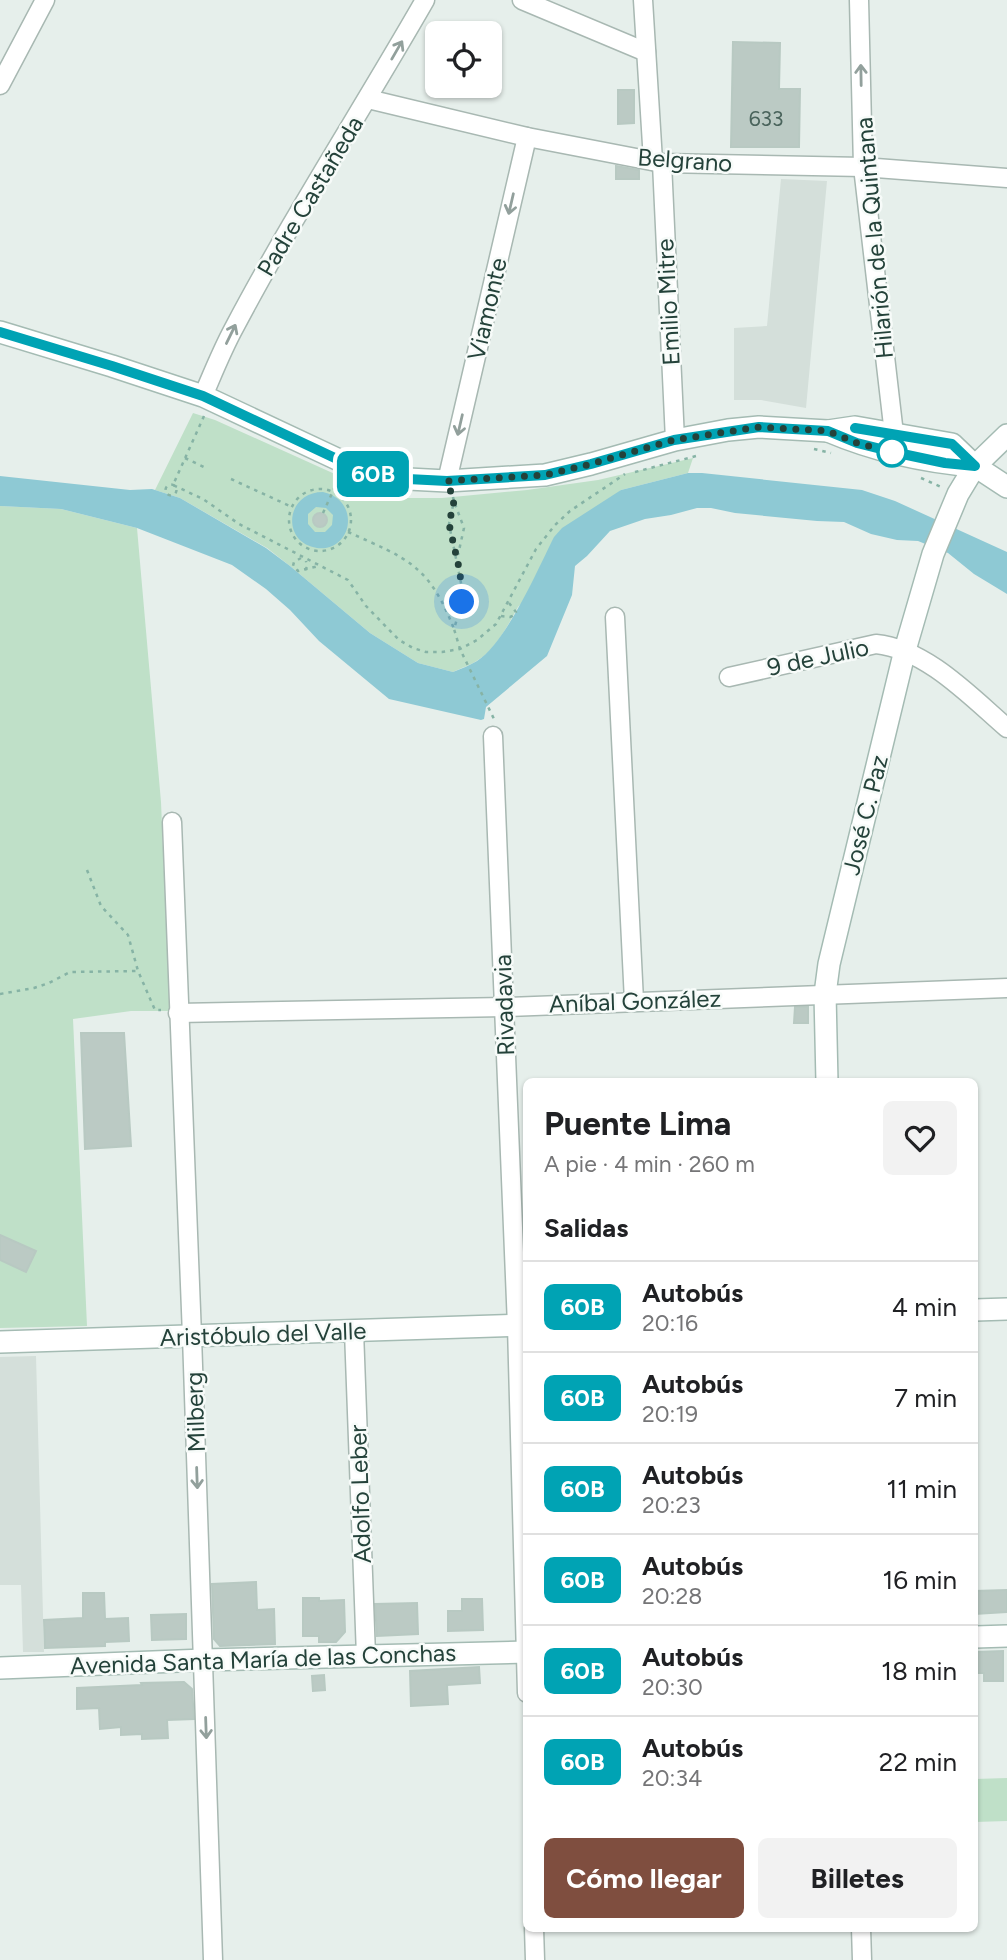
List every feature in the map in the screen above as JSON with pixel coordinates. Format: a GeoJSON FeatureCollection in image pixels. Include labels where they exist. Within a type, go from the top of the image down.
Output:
{"type":"FeatureCollection","features":[{"type":"Feature","properties":{"kind":"main road"},"geometry":{"type":"LineString","coordinates":[[0,332],[112,366],[203,406],[373,474],[451,491],[545,475],[674,440],[759,427],[828,431],[855,428],[952,444],[975,466],[1007,487]]}},
{"type":"Feature","properties":{"kind":"main road"},"geometry":{"type":"LineString","coordinates":[[828,431],[857,443],[893,452],[975,466]]}},
{"type":"Feature","properties":{"kind":"main road","name":"José C. Paz"},"geometry":{"type":"LineString","coordinates":[[827,1078],[825,994],[829,964],[905,650],[933,554],[955,501],[975,466],[1007,435]]}},
{"type":"Feature","properties":{"kind":"main road"},"geometry":{"type":"LineString","coordinates":[[978,1310],[1007,1309]]}},
{"type":"Feature","properties":{"kind":"main road","name":"Aristóbulo del Valle"},"geometry":{"type":"LineString","coordinates":[[0,1342],[522,1325]]}},
{"type":"Feature","properties":{"kind":"main road"},"geometry":{"type":"LineString","coordinates":[[978,1637],[1007,1636]]}},
{"type":"Feature","properties":{"kind":"main road","name":"Avenida Santa María de las Conchas"},"geometry":{"type":"LineString","coordinates":[[0,1668],[523,1652]]}},
{"type":"Feature","properties":{"kind":"street"},"geometry":{"type":"LineString","coordinates":[[0,85],[45,0]]}},
{"type":"Feature","properties":{"kind":"street","name":"Padre Castañeda"},"geometry":{"type":"LineString","coordinates":[[203,406],[233,330],[312,189],[425,0]]}},
{"type":"Feature","properties":{"kind":"street"},"geometry":{"type":"LineString","coordinates":[[522,0],[646,52]]}},
{"type":"Feature","properties":{"kind":"street","name":"Emilio Mitre"},"geometry":{"type":"LineString","coordinates":[[643,0],[657,162],[674,440]]}},
{"type":"Feature","properties":{"kind":"street","name":"Hilarión de la Quintana"},"geometry":{"type":"LineString","coordinates":[[859,0],[863,167],[894,434]]}},
{"type":"Feature","properties":{"kind":"street","name":"Belgrano"},"geometry":{"type":"LineString","coordinates":[[368,99],[527,137],[657,162],[863,167],[1007,178]]}},
{"type":"Feature","properties":{"kind":"street","name":"Viamonte"},"geometry":{"type":"LineString","coordinates":[[451,491],[527,137]]}},
{"type":"Feature","properties":{"kind":"street"},"geometry":{"type":"LineString","coordinates":[[615,617],[634,1001]]}},
{"type":"Feature","properties":{"kind":"street","name":"9 de Julio"},"geometry":{"type":"LineString","coordinates":[[729,677],[876,644],[888,645],[928,662],[1007,727]]}},
{"type":"Feature","properties":{"kind":"street","name":"Rivadavia"},"geometry":{"type":"LineString","coordinates":[[494,736],[522,1325],[523,1407]]}},
{"type":"Feature","properties":{"kind":"street","name":"Milberg"},"geometry":{"type":"LineString","coordinates":[[172,822],[214,1960]]}},
{"type":"Feature","properties":{"kind":"street","name":"Aníbal González"},"geometry":{"type":"LineString","coordinates":[[178,1013],[505,1007],[1007,988]]}},
{"type":"Feature","properties":{"kind":"street","name":"Adolfo Leber"},"geometry":{"type":"LineString","coordinates":[[354,1331],[366,1656]]}},
{"type":"Feature","properties":{"kind":"street"},"geometry":{"type":"LineString","coordinates":[[534,1932],[535,1960]]}},
{"type":"Feature","properties":{"kind":"street"},"geometry":{"type":"LineString","coordinates":[[861,1932],[862,1960]]}},
{"type":"Feature","properties":{"kind":"path"},"geometry":{"type":"LineString","coordinates":[[203,406],[173,485],[203,499],[239,524],[348,580],[366,606],[399,640],[426,652],[460,649],[487,633],[509,603],[536,550],[569,511],[624,475],[701,455]]}},
{"type":"Feature","properties":{"kind":"path"},"geometry":{"type":"LineString","coordinates":[[806,448],[831,453]]}},
{"type":"Feature","properties":{"kind":"path"},"geometry":{"type":"LineString","coordinates":[[185,458],[204,467]]}},
{"type":"Feature","properties":{"kind":"path"},"geometry":{"type":"LineString","coordinates":[[324,511],[341,474]]}},
{"type":"Feature","properties":{"kind":"path"},"geometry":{"type":"LineString","coordinates":[[920,478],[955,501]]}},
{"type":"Feature","properties":{"kind":"path"},"geometry":{"type":"LineString","coordinates":[[231,479],[292,507]]}},
{"type":"Feature","properties":{"kind":"path"},"geometry":{"type":"LineString","coordinates":[[325,489],[333,493],[345,502],[349,509],[351,525],[348,533],[338,545],[331,548],[307,548],[292,531],[292,507],[310,491],[325,489]]}},
{"type":"Feature","properties":{"kind":"path"},"geometry":{"type":"LineString","coordinates":[[451,491],[464,528],[457,558]]}},
{"type":"Feature","properties":{"kind":"path"},"geometry":{"type":"LineString","coordinates":[[451,491],[449,524],[462,589],[462,602],[454,629]]}},
{"type":"Feature","properties":{"kind":"path"},"geometry":{"type":"LineString","coordinates":[[348,533],[396,554],[418,570],[438,594],[460,649],[494,717]]}},
{"type":"Feature","properties":{"kind":"path"},"geometry":{"type":"LineString","coordinates":[[303,558],[307,548]]}},
{"type":"Feature","properties":{"kind":"path"},"geometry":{"type":"LineString","coordinates":[[292,551],[293,566],[298,571],[319,566]]}},
{"type":"Feature","properties":{"kind":"path"},"geometry":{"type":"LineString","coordinates":[[293,566],[296,559],[303,558]]}},
{"type":"Feature","properties":{"kind":"path"},"geometry":{"type":"LineString","coordinates":[[303,558],[308,564],[305,570]]}},
{"type":"Feature","properties":{"kind":"path"},"geometry":{"type":"LineString","coordinates":[[501,616],[515,615],[516,612],[509,603]]}},
{"type":"Feature","properties":{"kind":"path"},"geometry":{"type":"LineString","coordinates":[[87,870],[101,906],[128,935],[138,971],[155,1010],[178,1013]]}},
{"type":"Feature","properties":{"kind":"path"},"geometry":{"type":"LineString","coordinates":[[0,994],[34,988],[69,972],[138,971]]}},
{"type":"Feature","properties":{"kind":"shaded area"},"geometry":{"type":"Polygon","coordinates":[[[781,179],[827,181],[806,408],[761,400],[734,400],[734,328],[767,326],[781,179]]]}},
{"type":"Feature","properties":{"kind":"shaded area"},"geometry":{"type":"Polygon","coordinates":[[[36,1356],[44,1652],[23,1652],[21,1585],[0,1585],[0,1357],[36,1356]]]}},
{"type":"Feature","properties":{"kind":"green space"},"geometry":{"type":"Polygon","coordinates":[[[193,413],[215,420],[388,498],[442,498],[527,490],[598,480],[693,458],[688,473],[621,490],[518,607],[490,650],[475,662],[453,672],[418,663],[370,633],[267,548],[180,498],[155,490],[193,413]]]}},
{"type":"Feature","properties":{"kind":"green space"},"geometry":{"type":"Polygon","coordinates":[[[0,506],[61,509],[137,528],[161,802],[170,1011],[131,1011],[73,1019],[87,1326],[0,1328],[0,506]]]}},
{"type":"Feature","properties":{"kind":"green space"},"geometry":{"type":"Polygon","coordinates":[[[1007,1778],[1007,1821],[978,1822],[978,1779],[1007,1778]]]}},
{"type":"Feature","properties":{"kind":"water"},"geometry":{"type":"Polygon","coordinates":[[[688,473],[862,490],[895,501],[1007,552],[1007,594],[974,574],[948,553],[918,541],[897,540],[871,534],[844,522],[735,513],[711,508],[697,508],[645,519],[610,531],[575,566],[572,595],[547,656],[486,707],[484,719],[481,720],[389,699],[319,641],[266,589],[232,565],[137,528],[61,509],[0,506],[0,476],[130,490],[152,489],[180,498],[266,548],[370,633],[418,663],[453,672],[477,661],[499,639],[554,537],[562,528],[621,490],[688,473]]]}},
{"type":"Feature","properties":{"kind":"water"},"geometry":{"type":"Polygon","coordinates":[[[323,492],[335,497],[347,514],[345,534],[329,547],[317,548],[305,544],[297,537],[293,528],[295,508],[310,494],[323,492]],[[316,507],[308,514],[308,524],[315,532],[325,532],[332,525],[333,515],[326,508],[316,507]]]}},
{"type":"Feature","properties":{"kind":"building"},"geometry":{"type":"Polygon","coordinates":[[[733,42],[780,43],[779,89],[800,89],[799,147],[731,147],[733,42]]]}},
{"type":"Feature","properties":{"kind":"building"},"geometry":{"type":"Polygon","coordinates":[[[618,90],[634,90],[634,123],[618,124],[618,90]]]}},
{"type":"Feature","properties":{"kind":"building"},"geometry":{"type":"Polygon","coordinates":[[[616,166],[639,170],[639,179],[616,179],[616,166]]]}},
{"type":"Feature","properties":{"kind":"building"},"geometry":{"type":"Polygon","coordinates":[[[317,513],[323,513],[327,520],[323,527],[317,527],[313,523],[313,517],[317,513]]]}},
{"type":"Feature","properties":{"kind":"building"},"geometry":{"type":"Polygon","coordinates":[[[795,1007],[808,1007],[808,1023],[794,1023],[795,1007]]]}},
{"type":"Feature","properties":{"kind":"building"},"geometry":{"type":"Polygon","coordinates":[[[81,1033],[124,1033],[131,1146],[85,1149],[81,1033]]]}},
{"type":"Feature","properties":{"kind":"building"},"geometry":{"type":"Polygon","coordinates":[[[0,1235],[36,1251],[26,1272],[0,1260],[0,1235]]]}},
{"type":"Feature","properties":{"kind":"building"},"geometry":{"type":"Polygon","coordinates":[[[256,1582],[257,1610],[274,1609],[275,1644],[220,1646],[214,1639],[212,1584],[256,1582]]]}},
{"type":"Feature","properties":{"kind":"building"},"geometry":{"type":"Polygon","coordinates":[[[1007,1590],[1007,1612],[978,1614],[978,1591],[1007,1590]]]}},
{"type":"Feature","properties":{"kind":"building"},"geometry":{"type":"Polygon","coordinates":[[[83,1593],[104,1593],[105,1619],[128,1618],[129,1641],[105,1642],[105,1646],[45,1648],[44,1620],[83,1618],[83,1593]]]}},
{"type":"Feature","properties":{"kind":"building"},"geometry":{"type":"Polygon","coordinates":[[[303,1598],[319,1598],[319,1601],[344,1600],[345,1632],[336,1642],[319,1642],[319,1636],[303,1636],[303,1598]]]}},
{"type":"Feature","properties":{"kind":"building"},"geometry":{"type":"Polygon","coordinates":[[[462,1599],[482,1599],[483,1630],[448,1631],[448,1611],[462,1611],[462,1599]]]}},
{"type":"Feature","properties":{"kind":"building"},"geometry":{"type":"Polygon","coordinates":[[[417,1603],[418,1634],[377,1636],[375,1604],[417,1603]]]}},
{"type":"Feature","properties":{"kind":"building"},"geometry":{"type":"Polygon","coordinates":[[[186,1614],[186,1639],[152,1640],[151,1615],[186,1614]]]}},
{"type":"Feature","properties":{"kind":"building"},"geometry":{"type":"Polygon","coordinates":[[[1003,1651],[1003,1681],[984,1681],[984,1673],[978,1673],[978,1652],[1003,1651]]]}},
{"type":"Feature","properties":{"kind":"building"},"geometry":{"type":"Polygon","coordinates":[[[479,1667],[480,1683],[447,1685],[448,1704],[411,1706],[410,1671],[479,1667]]]}},
{"type":"Feature","properties":{"kind":"building"},"geometry":{"type":"Polygon","coordinates":[[[324,1675],[325,1690],[313,1691],[312,1676],[324,1675]]]}},
{"type":"Feature","properties":{"kind":"building"},"geometry":{"type":"Polygon","coordinates":[[[184,1682],[192,1689],[194,1719],[167,1720],[168,1738],[142,1739],[142,1734],[121,1735],[121,1727],[100,1729],[99,1708],[77,1709],[77,1688],[184,1682]]]}},
{"type":"Feature","properties":{"kind":"bus line","name":"60B"},"geometry":{"type":"LineString","coordinates":[[0,332],[222,403],[354,467],[388,478],[447,481],[545,475],[674,440],[759,427],[828,431],[857,443],[893,452],[975,466],[952,444],[855,428]]}},
{"type":"Feature","properties":{"kind":"route"},"geometry":{"type":"LineString","coordinates":[[462,602],[460,572],[449,524],[454,501],[447,481],[545,475],[674,440],[759,427],[828,431],[857,443],[892,452]]}}]}
